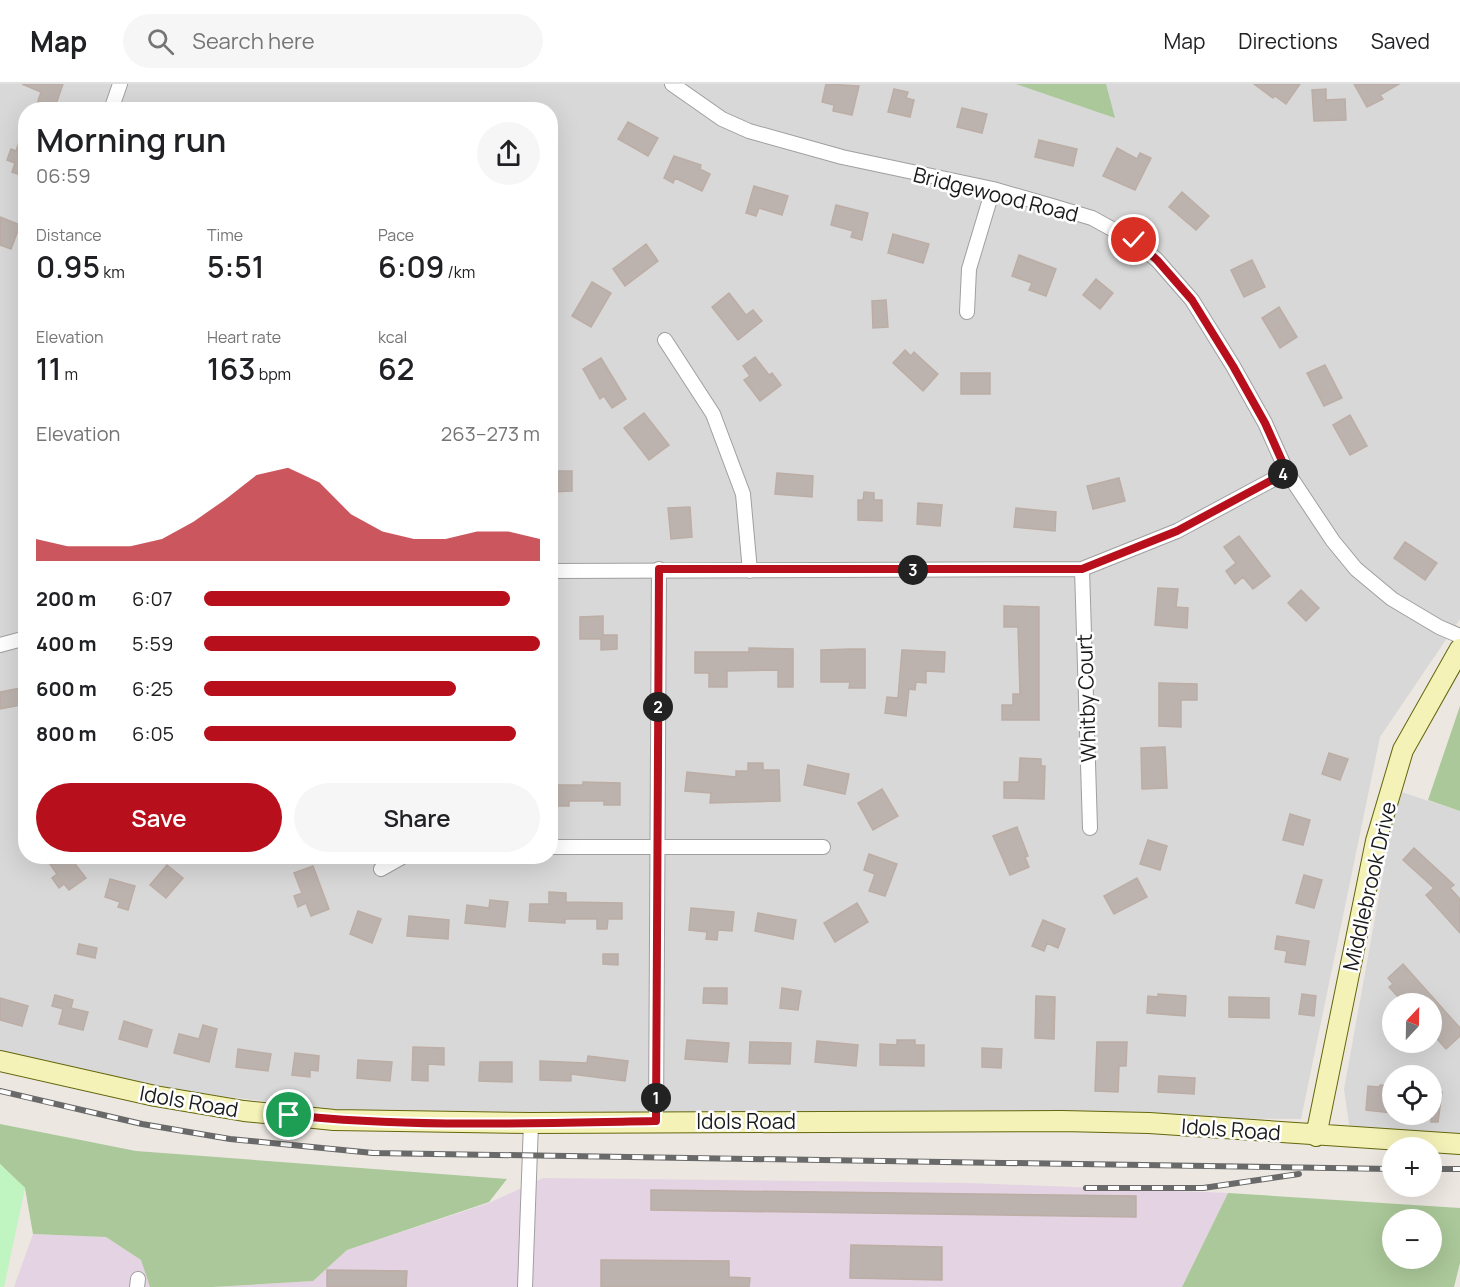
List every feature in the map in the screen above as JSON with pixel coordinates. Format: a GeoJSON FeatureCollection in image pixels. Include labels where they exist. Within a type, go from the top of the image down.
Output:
{"type":"FeatureCollection","features":[{"type":"Feature","properties":{"kind":"street"},"geometry":{"type":"LineString","coordinates":[[114,102],[120,84]]}},
{"type":"Feature","properties":{"kind":"street","name":"Bridgewood Road"},"geometry":{"type":"LineString","coordinates":[[672,84],[722,119],[759,135],[842,157],[993,189],[1092,218],[1134,240],[1157,260],[1192,300],[1265,423],[1287,472],[1333,541],[1373,585],[1439,627],[1460,636]]}},
{"type":"Feature","properties":{"kind":"street"},"geometry":{"type":"LineString","coordinates":[[967,312],[969,269],[993,189]]}},
{"type":"Feature","properties":{"kind":"street"},"geometry":{"type":"LineString","coordinates":[[665,340],[713,414],[743,494],[750,571]]}},
{"type":"Feature","properties":{"kind":"street"},"geometry":{"type":"LineString","coordinates":[[558,571],[1082,569],[1177,531],[1287,472]]}},
{"type":"Feature","properties":{"kind":"street"},"geometry":{"type":"LineString","coordinates":[[656,1121],[659,569]]}},
{"type":"Feature","properties":{"kind":"street","name":"Whitby Court"},"geometry":{"type":"LineString","coordinates":[[1082,569],[1090,828]]}},
{"type":"Feature","properties":{"kind":"street"},"geometry":{"type":"LineString","coordinates":[[0,645],[18,640]]}},
{"type":"Feature","properties":{"kind":"street","name":"Middlebrook Drive"},"geometry":{"type":"LineString","coordinates":[[1316,1136],[1376,841],[1393,783],[1403,750],[1460,649]]}},
{"type":"Feature","properties":{"kind":"street"},"geometry":{"type":"LineString","coordinates":[[558,847],[823,847]]}},
{"type":"Feature","properties":{"kind":"street"},"geometry":{"type":"LineString","coordinates":[[381,869],[390,864]]}},
{"type":"Feature","properties":{"kind":"street","name":"Idols Road"},"geometry":{"type":"LineString","coordinates":[[0,1061],[155,1096],[244,1111],[334,1120],[531,1123],[1103,1122],[1460,1144]]}},
{"type":"Feature","properties":{"kind":"street"},"geometry":{"type":"LineString","coordinates":[[525,1287],[531,1123]]}},
{"type":"Feature","properties":{"kind":"shaded area"},"geometry":{"type":"Polygon","coordinates":[[[0,84],[1460,84],[1460,619],[1380,737],[1301,1119],[343,1111],[188,1092],[0,1051],[0,84]]]}},
{"type":"Feature","properties":{"kind":"shaded area"},"geometry":{"type":"Polygon","coordinates":[[[1398,791],[1460,811],[1460,1133],[1350,1131],[1344,1089],[1398,791]]]}},
{"type":"Feature","properties":{"kind":"shaded area"},"geometry":{"type":"Polygon","coordinates":[[[543,1178],[969,1183],[1228,1193],[1182,1287],[213,1287],[313,1281],[347,1250],[489,1203],[543,1178]]]}},
{"type":"Feature","properties":{"kind":"shaded area"},"geometry":{"type":"Polygon","coordinates":[[[33,1234],[106,1237],[141,1260],[150,1287],[14,1287],[33,1234]]]}},
{"type":"Feature","properties":{"kind":"green space"},"geometry":{"type":"Polygon","coordinates":[[[1016,84],[1106,84],[1115,118],[1016,84]]]}},
{"type":"Feature","properties":{"kind":"green space"},"geometry":{"type":"Polygon","coordinates":[[[1460,706],[1460,811],[1428,800],[1460,706]]]}},
{"type":"Feature","properties":{"kind":"green space"},"geometry":{"type":"Polygon","coordinates":[[[0,1124],[136,1151],[507,1179],[489,1202],[347,1250],[313,1281],[213,1287],[150,1287],[141,1260],[106,1237],[33,1234],[25,1188],[0,1164],[0,1124]]]}},
{"type":"Feature","properties":{"kind":"green space"},"geometry":{"type":"Polygon","coordinates":[[[0,1164],[25,1188],[4,1287],[0,1287],[0,1164]]]}},
{"type":"Feature","properties":{"kind":"green space"},"geometry":{"type":"Polygon","coordinates":[[[1228,1193],[1460,1208],[1460,1263],[1454,1287],[1182,1287],[1228,1193]]]}},
{"type":"Feature","properties":{"kind":"building"},"geometry":{"type":"Polygon","coordinates":[[[22,84],[63,84],[57,102],[38,102],[41,92],[22,84]]]}},
{"type":"Feature","properties":{"kind":"building"},"geometry":{"type":"Polygon","coordinates":[[[826,84],[859,86],[852,115],[833,111],[834,105],[822,102],[826,84]]]}},
{"type":"Feature","properties":{"kind":"building"},"geometry":{"type":"Polygon","coordinates":[[[1254,84],[1300,84],[1286,104],[1275,96],[1273,98],[1254,84]]]}},
{"type":"Feature","properties":{"kind":"building"},"geometry":{"type":"Polygon","coordinates":[[[1354,84],[1399,84],[1380,95],[1383,99],[1367,107],[1354,84]]]}},
{"type":"Feature","properties":{"kind":"building"},"geometry":{"type":"Polygon","coordinates":[[[894,89],[908,92],[906,98],[914,100],[910,117],[888,112],[894,89]]]}},
{"type":"Feature","properties":{"kind":"building"},"geometry":{"type":"Polygon","coordinates":[[[1326,89],[1326,100],[1345,99],[1346,120],[1314,121],[1312,90],[1326,89]]]}},
{"type":"Feature","properties":{"kind":"building"},"geometry":{"type":"Polygon","coordinates":[[[962,108],[987,114],[982,133],[957,127],[962,108]]]}},
{"type":"Feature","properties":{"kind":"building"},"geometry":{"type":"Polygon","coordinates":[[[628,122],[658,138],[648,156],[618,139],[628,122]]]}},
{"type":"Feature","properties":{"kind":"building"},"geometry":{"type":"Polygon","coordinates":[[[1039,140],[1077,149],[1073,166],[1035,157],[1039,140]]]}},
{"type":"Feature","properties":{"kind":"building"},"geometry":{"type":"Polygon","coordinates":[[[18,145],[18,174],[12,172],[15,163],[7,160],[11,149],[16,151],[18,145]]]}},
{"type":"Feature","properties":{"kind":"building"},"geometry":{"type":"Polygon","coordinates":[[[1117,148],[1137,159],[1140,153],[1151,158],[1135,190],[1103,176],[1117,148]]]}},
{"type":"Feature","properties":{"kind":"building"},"geometry":{"type":"Polygon","coordinates":[[[674,156],[701,165],[700,169],[710,174],[702,191],[675,178],[673,183],[664,178],[674,156]]]}},
{"type":"Feature","properties":{"kind":"building"},"geometry":{"type":"Polygon","coordinates":[[[754,186],[788,196],[782,215],[759,208],[756,216],[746,213],[754,186]]]}},
{"type":"Feature","properties":{"kind":"building"},"geometry":{"type":"Polygon","coordinates":[[[1182,192],[1209,216],[1196,230],[1169,207],[1182,192]]]}},
{"type":"Feature","properties":{"kind":"building"},"geometry":{"type":"Polygon","coordinates":[[[836,205],[868,213],[862,240],[851,237],[853,231],[831,225],[836,205]]]}},
{"type":"Feature","properties":{"kind":"building"},"geometry":{"type":"Polygon","coordinates":[[[0,217],[18,224],[18,230],[11,249],[0,245],[0,217]]]}},
{"type":"Feature","properties":{"kind":"building"},"geometry":{"type":"Polygon","coordinates":[[[893,234],[929,244],[923,263],[888,253],[893,234]]]}},
{"type":"Feature","properties":{"kind":"building"},"geometry":{"type":"Polygon","coordinates":[[[646,244],[658,261],[625,286],[613,269],[646,244]]]}},
{"type":"Feature","properties":{"kind":"building"},"geometry":{"type":"Polygon","coordinates":[[[1019,255],[1056,269],[1046,296],[1029,290],[1032,283],[1012,276],[1019,255]]]}},
{"type":"Feature","properties":{"kind":"building"},"geometry":{"type":"Polygon","coordinates":[[[1252,260],[1265,287],[1244,297],[1231,270],[1252,260]]]}},
{"type":"Feature","properties":{"kind":"building"},"geometry":{"type":"Polygon","coordinates":[[[1096,279],[1113,293],[1100,309],[1083,295],[1096,279]]]}},
{"type":"Feature","properties":{"kind":"building"},"geometry":{"type":"Polygon","coordinates":[[[592,282],[611,293],[591,327],[572,316],[592,282]]]}},
{"type":"Feature","properties":{"kind":"building"},"geometry":{"type":"Polygon","coordinates":[[[729,293],[746,315],[753,310],[762,321],[738,340],[712,307],[729,293]]]}},
{"type":"Feature","properties":{"kind":"building"},"geometry":{"type":"Polygon","coordinates":[[[886,300],[888,327],[873,328],[872,301],[886,300]]]}},
{"type":"Feature","properties":{"kind":"building"},"geometry":{"type":"Polygon","coordinates":[[[1279,307],[1297,337],[1280,348],[1262,318],[1279,307]]]}},
{"type":"Feature","properties":{"kind":"building"},"geometry":{"type":"Polygon","coordinates":[[[905,350],[911,356],[914,352],[938,374],[923,391],[893,363],[905,350]]]}},
{"type":"Feature","properties":{"kind":"building"},"geometry":{"type":"Polygon","coordinates":[[[755,357],[769,375],[772,373],[781,385],[760,401],[744,380],[750,376],[743,366],[755,357]]]}},
{"type":"Feature","properties":{"kind":"building"},"geometry":{"type":"Polygon","coordinates":[[[601,358],[626,399],[612,408],[604,396],[600,399],[583,369],[601,358]]]}},
{"type":"Feature","properties":{"kind":"building"},"geometry":{"type":"Polygon","coordinates":[[[1325,365],[1342,398],[1324,406],[1307,373],[1325,365]]]}},
{"type":"Feature","properties":{"kind":"building"},"geometry":{"type":"Polygon","coordinates":[[[961,373],[990,373],[990,394],[961,394],[961,373]]]}},
{"type":"Feature","properties":{"kind":"building"},"geometry":{"type":"Polygon","coordinates":[[[644,413],[669,445],[649,460],[624,428],[644,413]]]}},
{"type":"Feature","properties":{"kind":"building"},"geometry":{"type":"Polygon","coordinates":[[[1350,415],[1367,446],[1350,455],[1333,425],[1350,415]]]}},
{"type":"Feature","properties":{"kind":"building"},"geometry":{"type":"Polygon","coordinates":[[[558,471],[572,471],[572,491],[558,492],[558,471]]]}},
{"type":"Feature","properties":{"kind":"building"},"geometry":{"type":"Polygon","coordinates":[[[777,473],[813,476],[812,497],[775,494],[777,473]]]}},
{"type":"Feature","properties":{"kind":"building"},"geometry":{"type":"Polygon","coordinates":[[[1119,478],[1125,501],[1093,509],[1087,486],[1119,478]]]}},
{"type":"Feature","properties":{"kind":"building"},"geometry":{"type":"Polygon","coordinates":[[[864,492],[874,493],[874,500],[882,500],[882,521],[858,520],[858,500],[863,500],[864,492]]]}},
{"type":"Feature","properties":{"kind":"building"},"geometry":{"type":"Polygon","coordinates":[[[918,503],[942,505],[940,526],[917,524],[918,503]]]}},
{"type":"Feature","properties":{"kind":"building"},"geometry":{"type":"Polygon","coordinates":[[[690,507],[692,537],[671,539],[668,508],[690,507]]]}},
{"type":"Feature","properties":{"kind":"building"},"geometry":{"type":"Polygon","coordinates":[[[1016,508],[1056,512],[1055,531],[1014,527],[1016,508]]]}},
{"type":"Feature","properties":{"kind":"building"},"geometry":{"type":"Polygon","coordinates":[[[1239,536],[1270,576],[1253,589],[1243,577],[1235,584],[1226,571],[1236,563],[1224,547],[1239,536]]]}},
{"type":"Feature","properties":{"kind":"building"},"geometry":{"type":"Polygon","coordinates":[[[1405,542],[1437,563],[1425,580],[1394,558],[1405,542]]]}},
{"type":"Feature","properties":{"kind":"building"},"geometry":{"type":"Polygon","coordinates":[[[1158,588],[1178,589],[1176,607],[1188,608],[1187,628],[1155,625],[1158,588]]]}},
{"type":"Feature","properties":{"kind":"building"},"geometry":{"type":"Polygon","coordinates":[[[1301,590],[1319,608],[1306,621],[1288,603],[1301,590]]]}},
{"type":"Feature","properties":{"kind":"building"},"geometry":{"type":"Polygon","coordinates":[[[1004,606],[1039,607],[1039,720],[1002,720],[1002,705],[1013,705],[1013,694],[1020,694],[1018,627],[1004,627],[1004,606]]]}},
{"type":"Feature","properties":{"kind":"building"},"geometry":{"type":"Polygon","coordinates":[[[603,616],[603,635],[617,635],[617,649],[601,650],[601,639],[580,639],[580,617],[603,616]]]}},
{"type":"Feature","properties":{"kind":"building"},"geometry":{"type":"Polygon","coordinates":[[[749,648],[793,649],[793,687],[778,687],[778,670],[727,671],[727,687],[709,687],[709,673],[695,673],[695,652],[749,652],[749,648]]]}},
{"type":"Feature","properties":{"kind":"building"},"geometry":{"type":"Polygon","coordinates":[[[865,649],[865,688],[849,688],[850,682],[821,682],[821,650],[865,649]]]}},
{"type":"Feature","properties":{"kind":"building"},"geometry":{"type":"Polygon","coordinates":[[[902,650],[945,652],[944,672],[926,671],[926,683],[916,682],[915,690],[909,689],[906,716],[885,713],[887,697],[898,698],[902,650]]]}},
{"type":"Feature","properties":{"kind":"building"},"geometry":{"type":"Polygon","coordinates":[[[1159,683],[1197,684],[1197,700],[1181,700],[1181,727],[1159,726],[1159,683]]]}},
{"type":"Feature","properties":{"kind":"building"},"geometry":{"type":"Polygon","coordinates":[[[18,689],[18,706],[0,709],[0,692],[18,689]]]}},
{"type":"Feature","properties":{"kind":"building"},"geometry":{"type":"Polygon","coordinates":[[[1165,747],[1167,788],[1142,789],[1141,748],[1165,747]]]}},
{"type":"Feature","properties":{"kind":"building"},"geometry":{"type":"Polygon","coordinates":[[[1329,753],[1348,759],[1340,780],[1322,774],[1329,753]]]}},
{"type":"Feature","properties":{"kind":"building"},"geometry":{"type":"Polygon","coordinates":[[[1020,758],[1041,759],[1041,766],[1045,766],[1044,799],[1004,798],[1004,782],[1019,782],[1020,758]]]}},
{"type":"Feature","properties":{"kind":"building"},"geometry":{"type":"Polygon","coordinates":[[[748,763],[763,763],[763,770],[779,770],[780,801],[710,803],[711,793],[685,791],[687,772],[736,777],[736,771],[748,771],[748,763]]]}},
{"type":"Feature","properties":{"kind":"building"},"geometry":{"type":"Polygon","coordinates":[[[808,765],[849,774],[845,794],[804,785],[808,765]]]}},
{"type":"Feature","properties":{"kind":"building"},"geometry":{"type":"Polygon","coordinates":[[[583,782],[620,783],[620,805],[604,805],[604,801],[569,801],[569,806],[558,806],[558,785],[583,785],[583,782]]]}},
{"type":"Feature","properties":{"kind":"building"},"geometry":{"type":"Polygon","coordinates":[[[882,789],[898,816],[873,830],[858,803],[882,789]]]}},
{"type":"Feature","properties":{"kind":"building"},"geometry":{"type":"Polygon","coordinates":[[[1290,814],[1310,820],[1303,845],[1283,840],[1290,814]]]}},
{"type":"Feature","properties":{"kind":"building"},"geometry":{"type":"Polygon","coordinates":[[[1017,827],[1028,856],[1025,857],[1029,867],[1010,875],[993,836],[1017,827]]]}},
{"type":"Feature","properties":{"kind":"building"},"geometry":{"type":"Polygon","coordinates":[[[1148,840],[1167,846],[1160,870],[1140,864],[1148,840]]]}},
{"type":"Feature","properties":{"kind":"building"},"geometry":{"type":"Polygon","coordinates":[[[1414,848],[1454,885],[1450,888],[1460,899],[1460,933],[1426,895],[1434,888],[1403,860],[1414,848]]]}},
{"type":"Feature","properties":{"kind":"building"},"geometry":{"type":"Polygon","coordinates":[[[869,854],[897,864],[885,896],[869,891],[875,874],[864,870],[869,854]]]}},
{"type":"Feature","properties":{"kind":"building"},"geometry":{"type":"Polygon","coordinates":[[[50,864],[75,864],[86,878],[69,890],[64,884],[59,888],[52,878],[57,874],[50,864]]]}},
{"type":"Feature","properties":{"kind":"building"},"geometry":{"type":"Polygon","coordinates":[[[167,865],[183,878],[166,898],[150,885],[167,865]]]}},
{"type":"Feature","properties":{"kind":"building"},"geometry":{"type":"Polygon","coordinates":[[[313,866],[329,909],[311,916],[306,903],[298,907],[294,896],[302,893],[294,873],[313,866]]]}},
{"type":"Feature","properties":{"kind":"building"},"geometry":{"type":"Polygon","coordinates":[[[1304,875],[1322,880],[1314,908],[1296,903],[1304,875]]]}},
{"type":"Feature","properties":{"kind":"building"},"geometry":{"type":"Polygon","coordinates":[[[1137,878],[1147,897],[1114,914],[1104,896],[1137,878]]]}},
{"type":"Feature","properties":{"kind":"building"},"geometry":{"type":"Polygon","coordinates":[[[110,879],[135,886],[128,910],[118,907],[120,902],[105,897],[110,879]]]}},
{"type":"Feature","properties":{"kind":"building"},"geometry":{"type":"Polygon","coordinates":[[[549,892],[566,893],[566,902],[622,903],[622,919],[608,919],[607,929],[597,929],[597,919],[565,919],[565,923],[529,921],[530,904],[549,904],[549,892]]]}},
{"type":"Feature","properties":{"kind":"building"},"geometry":{"type":"Polygon","coordinates":[[[490,900],[508,902],[505,927],[465,923],[467,905],[489,908],[490,900]]]}},
{"type":"Feature","properties":{"kind":"building"},"geometry":{"type":"Polygon","coordinates":[[[857,903],[868,922],[835,942],[824,923],[857,903]]]}},
{"type":"Feature","properties":{"kind":"building"},"geometry":{"type":"Polygon","coordinates":[[[691,908],[734,912],[732,931],[718,930],[717,940],[706,939],[707,932],[689,930],[691,908]]]}},
{"type":"Feature","properties":{"kind":"building"},"geometry":{"type":"Polygon","coordinates":[[[358,911],[381,919],[372,943],[350,934],[358,911]]]}},
{"type":"Feature","properties":{"kind":"building"},"geometry":{"type":"Polygon","coordinates":[[[758,913],[796,920],[793,939],[755,931],[758,913]]]}},
{"type":"Feature","properties":{"kind":"building"},"geometry":{"type":"Polygon","coordinates":[[[409,916],[449,920],[448,939],[407,936],[409,916]]]}},
{"type":"Feature","properties":{"kind":"building"},"geometry":{"type":"Polygon","coordinates":[[[1043,920],[1065,929],[1058,948],[1047,943],[1044,951],[1032,946],[1043,920]]]}},
{"type":"Feature","properties":{"kind":"building"},"geometry":{"type":"Polygon","coordinates":[[[1277,936],[1309,941],[1305,965],[1285,962],[1287,951],[1275,949],[1277,936]]]}},
{"type":"Feature","properties":{"kind":"building"},"geometry":{"type":"Polygon","coordinates":[[[79,944],[97,948],[95,958],[77,954],[79,944]]]}},
{"type":"Feature","properties":{"kind":"building"},"geometry":{"type":"Polygon","coordinates":[[[603,954],[618,954],[618,965],[603,964],[603,954]]]}},
{"type":"Feature","properties":{"kind":"building"},"geometry":{"type":"Polygon","coordinates":[[[1403,964],[1429,993],[1395,993],[1389,987],[1393,984],[1388,978],[1403,964]]]}},
{"type":"Feature","properties":{"kind":"building"},"geometry":{"type":"Polygon","coordinates":[[[704,988],[727,988],[727,1004],[703,1003],[704,988]]]}},
{"type":"Feature","properties":{"kind":"building"},"geometry":{"type":"Polygon","coordinates":[[[782,988],[801,991],[798,1010],[780,1008],[782,988]]]}},
{"type":"Feature","properties":{"kind":"building"},"geometry":{"type":"Polygon","coordinates":[[[1158,994],[1186,996],[1185,1016],[1147,1013],[1148,996],[1158,997],[1158,994]]]}},
{"type":"Feature","properties":{"kind":"building"},"geometry":{"type":"Polygon","coordinates":[[[1302,994],[1316,996],[1314,1016],[1299,1014],[1302,994]]]}},
{"type":"Feature","properties":{"kind":"building"},"geometry":{"type":"Polygon","coordinates":[[[55,995],[73,1000],[71,1008],[88,1012],[83,1030],[59,1024],[63,1009],[52,1006],[55,995]]]}},
{"type":"Feature","properties":{"kind":"building"},"geometry":{"type":"Polygon","coordinates":[[[1036,996],[1055,997],[1054,1039],[1035,1038],[1036,996]]]}},
{"type":"Feature","properties":{"kind":"building"},"geometry":{"type":"Polygon","coordinates":[[[1229,997],[1269,998],[1269,1018],[1229,1017],[1229,997]]]}},
{"type":"Feature","properties":{"kind":"building"},"geometry":{"type":"Polygon","coordinates":[[[0,998],[28,1006],[22,1026],[0,1020],[0,998]]]}},
{"type":"Feature","properties":{"kind":"building"},"geometry":{"type":"Polygon","coordinates":[[[1442,1008],[1460,1028],[1460,1036],[1446,1049],[1442,1044],[1442,1008]]]}},
{"type":"Feature","properties":{"kind":"building"},"geometry":{"type":"Polygon","coordinates":[[[124,1021],[152,1030],[147,1047],[119,1039],[124,1021]]]}},
{"type":"Feature","properties":{"kind":"building"},"geometry":{"type":"Polygon","coordinates":[[[203,1025],[217,1029],[209,1062],[174,1053],[179,1034],[199,1039],[203,1025]]]}},
{"type":"Feature","properties":{"kind":"building"},"geometry":{"type":"Polygon","coordinates":[[[687,1040],[729,1043],[727,1062],[685,1059],[687,1040]]]}},
{"type":"Feature","properties":{"kind":"building"},"geometry":{"type":"Polygon","coordinates":[[[897,1040],[915,1040],[915,1045],[924,1045],[924,1066],[880,1065],[880,1044],[897,1045],[897,1040]]]}},
{"type":"Feature","properties":{"kind":"building"},"geometry":{"type":"Polygon","coordinates":[[[817,1041],[858,1045],[856,1066],[815,1062],[817,1041]]]}},
{"type":"Feature","properties":{"kind":"building"},"geometry":{"type":"Polygon","coordinates":[[[750,1042],[791,1043],[790,1064],[749,1063],[750,1042]]]}},
{"type":"Feature","properties":{"kind":"building"},"geometry":{"type":"Polygon","coordinates":[[[1097,1042],[1127,1042],[1126,1066],[1119,1066],[1118,1092],[1095,1091],[1097,1042]]]}},
{"type":"Feature","properties":{"kind":"building"},"geometry":{"type":"Polygon","coordinates":[[[413,1047],[444,1048],[444,1065],[428,1064],[428,1081],[412,1080],[413,1047]]]}},
{"type":"Feature","properties":{"kind":"building"},"geometry":{"type":"Polygon","coordinates":[[[982,1048],[1002,1049],[1001,1068],[982,1067],[982,1048]]]}},
{"type":"Feature","properties":{"kind":"building"},"geometry":{"type":"Polygon","coordinates":[[[238,1049],[271,1054],[268,1071],[236,1067],[238,1049]]]}},
{"type":"Feature","properties":{"kind":"building"},"geometry":{"type":"Polygon","coordinates":[[[295,1053],[319,1056],[318,1071],[310,1070],[310,1077],[292,1075],[295,1053]]]}},
{"type":"Feature","properties":{"kind":"building"},"geometry":{"type":"Polygon","coordinates":[[[588,1056],[628,1061],[625,1081],[571,1074],[571,1081],[540,1080],[540,1061],[587,1063],[588,1056]]]}},
{"type":"Feature","properties":{"kind":"building"},"geometry":{"type":"Polygon","coordinates":[[[358,1060],[392,1062],[390,1081],[357,1078],[358,1060]]]}},
{"type":"Feature","properties":{"kind":"building"},"geometry":{"type":"Polygon","coordinates":[[[480,1062],[512,1062],[512,1082],[479,1081],[480,1062]]]}},
{"type":"Feature","properties":{"kind":"building"},"geometry":{"type":"Polygon","coordinates":[[[1159,1076],[1195,1078],[1194,1094],[1158,1092],[1159,1076]]]}},
{"type":"Feature","properties":{"kind":"building"},"geometry":{"type":"Polygon","coordinates":[[[1382,1085],[1382,1112],[1366,1110],[1368,1086],[1382,1085]]]}},
{"type":"Feature","properties":{"kind":"building"},"geometry":{"type":"Polygon","coordinates":[[[651,1190],[1136,1196],[1136,1217],[651,1210],[651,1190]]]}},
{"type":"Feature","properties":{"kind":"building"},"geometry":{"type":"Polygon","coordinates":[[[851,1245],[942,1247],[942,1280],[850,1278],[851,1245]]]}},
{"type":"Feature","properties":{"kind":"building"},"geometry":{"type":"Polygon","coordinates":[[[601,1260],[729,1261],[729,1277],[750,1278],[749,1287],[601,1287],[601,1260]]]}},
{"type":"Feature","properties":{"kind":"building"},"geometry":{"type":"Polygon","coordinates":[[[327,1270],[407,1271],[406,1287],[327,1287],[327,1270]]]}},
{"type":"Feature","properties":{"kind":"railway"},"geometry":{"type":"LineString","coordinates":[[0,1091],[142,1124],[230,1139],[373,1153],[1382,1169]]}},
{"type":"Feature","properties":{"kind":"railway"},"geometry":{"type":"LineString","coordinates":[[1442,1169],[1460,1169]]}},
{"type":"Feature","properties":{"kind":"railway"},"geometry":{"type":"LineString","coordinates":[[1086,1188],[1203,1188],[1299,1174]]}},
{"type":"Feature","properties":{"kind":"route"},"geometry":{"type":"LineString","coordinates":[[289,1115],[334,1120],[531,1123],[656,1121],[659,569],[750,571],[1082,569],[1177,531],[1287,472],[1265,423],[1192,300],[1178,281],[1134,240]]}}]}
